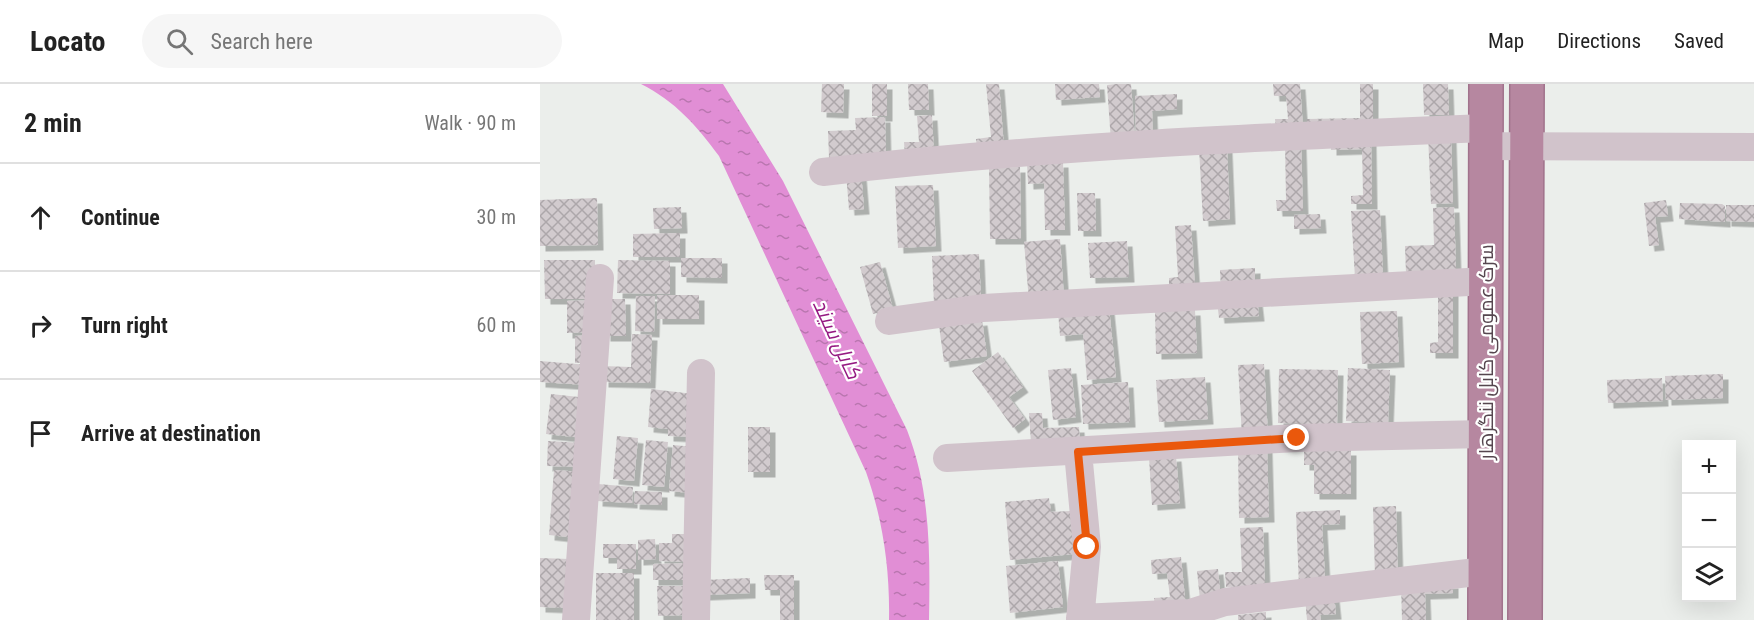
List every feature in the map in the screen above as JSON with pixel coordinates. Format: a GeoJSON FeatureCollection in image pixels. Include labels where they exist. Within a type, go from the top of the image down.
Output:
{"type":"FeatureCollection","features":[{"type":"Feature","properties":{"kind":"highway","name":"سرک عمومی کابل ننگرهار"},"geometry":{"type":"LineString","coordinates":[[1485,620],[1486,84]]}},
{"type":"Feature","properties":{"kind":"highway","name":"سرک عمومی کابل ننگرهار"},"geometry":{"type":"LineString","coordinates":[[1525,620],[1527,84]]}},
{"type":"Feature","properties":{"kind":"street"},"geometry":{"type":"LineString","coordinates":[[823,172],[897,163],[1218,140],[1486,137],[1527,147],[1754,147]]}},
{"type":"Feature","properties":{"kind":"street"},"geometry":{"type":"LineString","coordinates":[[576,620],[600,278]]}},
{"type":"Feature","properties":{"kind":"street"},"geometry":{"type":"LineString","coordinates":[[889,321],[983,308],[1487,281]]}},
{"type":"Feature","properties":{"kind":"street"},"geometry":{"type":"LineString","coordinates":[[696,620],[700,373]]}},
{"type":"Feature","properties":{"kind":"street"},"geometry":{"type":"LineString","coordinates":[[947,458],[1297,438],[1486,434]]}},
{"type":"Feature","properties":{"kind":"street"},"geometry":{"type":"LineString","coordinates":[[1078,452],[1087,547],[1080,619],[1190,613],[1225,602],[1485,571]]}},
{"type":"Feature","properties":{"kind":"water","name":"کابل سيند"},"geometry":{"type":"Polygon","coordinates":[[[641,84],[723,84],[783,181],[907,430],[915,453],[925,500],[929,620],[889,620],[884,545],[877,508],[866,472],[719,156],[675,106],[641,84]]]}},
{"type":"Feature","properties":{"kind":"building"},"geometry":{"type":"Polygon","coordinates":[[[822,84],[844,84],[843,113],[821,112],[822,84]]]}},
{"type":"Feature","properties":{"kind":"building"},"geometry":{"type":"Polygon","coordinates":[[[872,84],[887,84],[887,116],[872,116],[872,84]]]}},
{"type":"Feature","properties":{"kind":"building"},"geometry":{"type":"Polygon","coordinates":[[[908,84],[928,84],[929,110],[909,110],[908,84]]]}},
{"type":"Feature","properties":{"kind":"building"},"geometry":{"type":"Polygon","coordinates":[[[986,84],[999,84],[1004,147],[977,150],[976,139],[991,137],[986,84]]]}},
{"type":"Feature","properties":{"kind":"building"},"geometry":{"type":"Polygon","coordinates":[[[1055,84],[1099,84],[1100,97],[1056,100],[1055,84]]]}},
{"type":"Feature","properties":{"kind":"building"},"geometry":{"type":"Polygon","coordinates":[[[1131,84],[1135,140],[1111,142],[1107,85],[1131,84]]]}},
{"type":"Feature","properties":{"kind":"building"},"geometry":{"type":"Polygon","coordinates":[[[1273,84],[1300,84],[1303,129],[1276,131],[1275,119],[1288,119],[1286,96],[1274,96],[1273,84]]]}},
{"type":"Feature","properties":{"kind":"building"},"geometry":{"type":"Polygon","coordinates":[[[1360,84],[1373,84],[1373,128],[1307,129],[1307,119],[1360,118],[1360,84]]]}},
{"type":"Feature","properties":{"kind":"building"},"geometry":{"type":"Polygon","coordinates":[[[1423,84],[1448,84],[1449,115],[1424,115],[1423,84]]]}},
{"type":"Feature","properties":{"kind":"building"},"geometry":{"type":"Polygon","coordinates":[[[1177,94],[1177,109],[1152,111],[1153,139],[1136,140],[1135,96],[1177,94]]]}},
{"type":"Feature","properties":{"kind":"building"},"geometry":{"type":"Polygon","coordinates":[[[932,115],[934,155],[905,157],[904,142],[919,142],[917,116],[932,115]]]}},
{"type":"Feature","properties":{"kind":"building"},"geometry":{"type":"Polygon","coordinates":[[[885,117],[886,156],[829,158],[828,131],[856,130],[855,118],[885,117]]]}},
{"type":"Feature","properties":{"kind":"building"},"geometry":{"type":"Polygon","coordinates":[[[1451,134],[1453,203],[1431,204],[1428,135],[1451,134]]]}},
{"type":"Feature","properties":{"kind":"building"},"geometry":{"type":"Polygon","coordinates":[[[1371,137],[1372,204],[1351,204],[1351,196],[1363,195],[1362,149],[1331,150],[1331,138],[1371,137]]]}},
{"type":"Feature","properties":{"kind":"building"},"geometry":{"type":"Polygon","coordinates":[[[1285,142],[1301,142],[1303,211],[1277,211],[1276,200],[1286,200],[1285,142]]]}},
{"type":"Feature","properties":{"kind":"building"},"geometry":{"type":"Polygon","coordinates":[[[1227,147],[1230,219],[1203,221],[1199,148],[1227,147]]]}},
{"type":"Feature","properties":{"kind":"building"},"geometry":{"type":"Polygon","coordinates":[[[1063,162],[1065,230],[1045,230],[1044,183],[1028,184],[1027,163],[1063,162]]]}},
{"type":"Feature","properties":{"kind":"building"},"geometry":{"type":"Polygon","coordinates":[[[1020,167],[1021,239],[990,239],[989,168],[1020,167]]]}},
{"type":"Feature","properties":{"kind":"building"},"geometry":{"type":"Polygon","coordinates":[[[861,172],[864,209],[849,210],[846,173],[861,172]]]}},
{"type":"Feature","properties":{"kind":"building"},"geometry":{"type":"Polygon","coordinates":[[[933,185],[936,246],[898,248],[895,186],[933,185]]]}},
{"type":"Feature","properties":{"kind":"building"},"geometry":{"type":"Polygon","coordinates":[[[1077,193],[1095,193],[1096,231],[1078,231],[1077,193]]]}},
{"type":"Feature","properties":{"kind":"building"},"geometry":{"type":"Polygon","coordinates":[[[597,198],[598,245],[540,246],[540,200],[597,198]]]}},
{"type":"Feature","properties":{"kind":"building"},"geometry":{"type":"Polygon","coordinates":[[[1666,200],[1668,216],[1655,217],[1659,245],[1649,246],[1644,203],[1666,200]]]}},
{"type":"Feature","properties":{"kind":"building"},"geometry":{"type":"Polygon","coordinates":[[[1680,203],[1722,204],[1725,206],[1725,222],[1679,219],[1680,203]]]}},
{"type":"Feature","properties":{"kind":"building"},"geometry":{"type":"Polygon","coordinates":[[[1726,205],[1754,205],[1754,222],[1726,221],[1726,205]]]}},
{"type":"Feature","properties":{"kind":"building"},"geometry":{"type":"Polygon","coordinates":[[[681,207],[682,228],[654,229],[653,208],[681,207]]]}},
{"type":"Feature","properties":{"kind":"building"},"geometry":{"type":"Polygon","coordinates":[[[1454,207],[1456,271],[1406,273],[1405,246],[1434,245],[1433,208],[1454,207]]]}},
{"type":"Feature","properties":{"kind":"building"},"geometry":{"type":"Polygon","coordinates":[[[1380,210],[1383,276],[1355,278],[1351,211],[1380,210]]]}},
{"type":"Feature","properties":{"kind":"building"},"geometry":{"type":"Polygon","coordinates":[[[1320,214],[1321,228],[1294,229],[1294,215],[1320,214]]]}},
{"type":"Feature","properties":{"kind":"building"},"geometry":{"type":"Polygon","coordinates":[[[1191,225],[1195,288],[1169,290],[1169,278],[1178,277],[1175,226],[1191,225]]]}},
{"type":"Feature","properties":{"kind":"building"},"geometry":{"type":"Polygon","coordinates":[[[680,233],[680,257],[633,257],[633,234],[680,233]]]}},
{"type":"Feature","properties":{"kind":"building"},"geometry":{"type":"Polygon","coordinates":[[[1060,239],[1064,298],[1029,301],[1024,242],[1060,239]]]}},
{"type":"Feature","properties":{"kind":"building"},"geometry":{"type":"Polygon","coordinates":[[[1127,241],[1129,277],[1090,278],[1088,243],[1127,241]]]}},
{"type":"Feature","properties":{"kind":"building"},"geometry":{"type":"Polygon","coordinates":[[[979,254],[981,302],[934,305],[932,256],[979,254]]]}},
{"type":"Feature","properties":{"kind":"building"},"geometry":{"type":"Polygon","coordinates":[[[681,258],[722,258],[722,278],[681,277],[681,258]]]}},
{"type":"Feature","properties":{"kind":"building"},"geometry":{"type":"Polygon","coordinates":[[[544,260],[595,260],[595,299],[545,299],[544,260]]]}},
{"type":"Feature","properties":{"kind":"building"},"geometry":{"type":"Polygon","coordinates":[[[618,260],[670,261],[670,294],[617,293],[618,260]]]}},
{"type":"Feature","properties":{"kind":"building"},"geometry":{"type":"Polygon","coordinates":[[[880,262],[893,309],[873,314],[860,267],[880,262]]]}},
{"type":"Feature","properties":{"kind":"building"},"geometry":{"type":"Polygon","coordinates":[[[1255,268],[1255,290],[1221,291],[1220,270],[1255,268]]]}},
{"type":"Feature","properties":{"kind":"building"},"geometry":{"type":"Polygon","coordinates":[[[1438,286],[1453,286],[1453,353],[1430,353],[1430,343],[1438,342],[1438,286]]]}},
{"type":"Feature","properties":{"kind":"building"},"geometry":{"type":"Polygon","coordinates":[[[657,295],[699,295],[699,319],[657,319],[657,295]]]}},
{"type":"Feature","properties":{"kind":"building"},"geometry":{"type":"Polygon","coordinates":[[[636,296],[655,296],[654,332],[635,331],[636,296]]]}},
{"type":"Feature","properties":{"kind":"building"},"geometry":{"type":"Polygon","coordinates":[[[1257,298],[1259,316],[1219,318],[1217,301],[1257,298]]]}},
{"type":"Feature","properties":{"kind":"building"},"geometry":{"type":"Polygon","coordinates":[[[605,299],[625,299],[626,336],[605,336],[605,299]]]}},
{"type":"Feature","properties":{"kind":"building"},"geometry":{"type":"Polygon","coordinates":[[[592,300],[593,332],[567,333],[567,301],[592,300]]]}},
{"type":"Feature","properties":{"kind":"building"},"geometry":{"type":"Polygon","coordinates":[[[1109,307],[1116,377],[1087,380],[1083,334],[1060,336],[1058,312],[1109,307]]]}},
{"type":"Feature","properties":{"kind":"building"},"geometry":{"type":"Polygon","coordinates":[[[1195,310],[1197,353],[1156,354],[1155,312],[1195,310]]]}},
{"type":"Feature","properties":{"kind":"building"},"geometry":{"type":"Polygon","coordinates":[[[1397,311],[1399,362],[1362,364],[1360,312],[1397,311]]]}},
{"type":"Feature","properties":{"kind":"building"},"geometry":{"type":"Polygon","coordinates":[[[982,320],[987,356],[944,362],[939,326],[982,320]]]}},
{"type":"Feature","properties":{"kind":"building"},"geometry":{"type":"Polygon","coordinates":[[[632,334],[652,335],[650,383],[603,382],[603,366],[631,367],[632,334]]]}},
{"type":"Feature","properties":{"kind":"building"},"geometry":{"type":"Polygon","coordinates":[[[591,335],[591,362],[575,363],[575,336],[591,335]]]}},
{"type":"Feature","properties":{"kind":"building"},"geometry":{"type":"Polygon","coordinates":[[[998,352],[1023,387],[1009,397],[1025,419],[1013,428],[972,371],[998,352]]]}},
{"type":"Feature","properties":{"kind":"building"},"geometry":{"type":"Polygon","coordinates":[[[540,361],[589,365],[588,385],[540,382],[540,361]]]}},
{"type":"Feature","properties":{"kind":"building"},"geometry":{"type":"Polygon","coordinates":[[[1264,364],[1268,436],[1242,437],[1238,365],[1264,364]]]}},
{"type":"Feature","properties":{"kind":"building"},"geometry":{"type":"Polygon","coordinates":[[[1071,368],[1076,417],[1053,420],[1048,370],[1071,368]]]}},
{"type":"Feature","properties":{"kind":"building"},"geometry":{"type":"Polygon","coordinates":[[[1348,368],[1390,370],[1388,423],[1346,421],[1348,368]]]}},
{"type":"Feature","properties":{"kind":"building"},"geometry":{"type":"Polygon","coordinates":[[[1279,369],[1338,370],[1337,425],[1278,423],[1279,369]]]}},
{"type":"Feature","properties":{"kind":"building"},"geometry":{"type":"Polygon","coordinates":[[[1723,374],[1723,398],[1666,400],[1665,376],[1723,374]]]}},
{"type":"Feature","properties":{"kind":"building"},"geometry":{"type":"Polygon","coordinates":[[[1205,377],[1208,419],[1159,422],[1156,380],[1205,377]]]}},
{"type":"Feature","properties":{"kind":"building"},"geometry":{"type":"Polygon","coordinates":[[[1662,378],[1663,401],[1608,403],[1607,380],[1662,378]]]}},
{"type":"Feature","properties":{"kind":"building"},"geometry":{"type":"Polygon","coordinates":[[[1128,382],[1130,422],[1083,424],[1081,385],[1128,382]]]}},
{"type":"Feature","properties":{"kind":"building"},"geometry":{"type":"Polygon","coordinates":[[[651,389],[694,394],[691,437],[668,436],[668,429],[648,427],[651,389]]]}},
{"type":"Feature","properties":{"kind":"building"},"geometry":{"type":"Polygon","coordinates":[[[551,394],[588,398],[584,438],[546,434],[551,394]]]}},
{"type":"Feature","properties":{"kind":"building"},"geometry":{"type":"Polygon","coordinates":[[[1029,413],[1042,413],[1043,428],[1079,427],[1080,441],[1031,443],[1029,413]]]}},
{"type":"Feature","properties":{"kind":"building"},"geometry":{"type":"Polygon","coordinates":[[[748,427],[770,427],[770,472],[748,472],[748,427]]]}},
{"type":"Feature","properties":{"kind":"building"},"geometry":{"type":"Polygon","coordinates":[[[617,436],[638,438],[634,481],[613,479],[617,436]]]}},
{"type":"Feature","properties":{"kind":"building"},"geometry":{"type":"Polygon","coordinates":[[[646,440],[668,442],[664,487],[642,485],[646,440]]]}},
{"type":"Feature","properties":{"kind":"building"},"geometry":{"type":"Polygon","coordinates":[[[548,441],[584,443],[583,467],[547,466],[548,441]]]}},
{"type":"Feature","properties":{"kind":"building"},"geometry":{"type":"Polygon","coordinates":[[[673,445],[695,447],[691,493],[669,491],[673,445]]]}},
{"type":"Feature","properties":{"kind":"building"},"geometry":{"type":"Polygon","coordinates":[[[1267,446],[1269,517],[1239,518],[1238,447],[1267,446]]]}},
{"type":"Feature","properties":{"kind":"building"},"geometry":{"type":"Polygon","coordinates":[[[1304,450],[1351,450],[1351,494],[1314,494],[1314,465],[1304,465],[1304,450]]]}},
{"type":"Feature","properties":{"kind":"building"},"geometry":{"type":"Polygon","coordinates":[[[1176,456],[1180,503],[1152,505],[1149,458],[1176,456]]]}},
{"type":"Feature","properties":{"kind":"building"},"geometry":{"type":"Polygon","coordinates":[[[554,470],[582,472],[577,538],[549,535],[554,470]]]}},
{"type":"Feature","properties":{"kind":"building"},"geometry":{"type":"Polygon","coordinates":[[[598,484],[633,487],[632,503],[597,501],[598,484]]]}},
{"type":"Feature","properties":{"kind":"building"},"geometry":{"type":"Polygon","coordinates":[[[635,491],[662,492],[662,505],[634,504],[635,491]]]}},
{"type":"Feature","properties":{"kind":"building"},"geometry":{"type":"Polygon","coordinates":[[[1049,498],[1051,512],[1070,511],[1074,554],[1010,560],[1005,502],[1049,498]]]}},
{"type":"Feature","properties":{"kind":"building"},"geometry":{"type":"Polygon","coordinates":[[[1396,506],[1398,576],[1375,577],[1373,507],[1396,506]]]}},
{"type":"Feature","properties":{"kind":"building"},"geometry":{"type":"Polygon","coordinates":[[[1340,510],[1340,524],[1322,525],[1325,578],[1299,587],[1296,512],[1340,510]]]}},
{"type":"Feature","properties":{"kind":"building"},"geometry":{"type":"Polygon","coordinates":[[[1263,527],[1265,586],[1226,587],[1225,572],[1242,572],[1240,528],[1263,527]]]}},
{"type":"Feature","properties":{"kind":"building"},"geometry":{"type":"Polygon","coordinates":[[[672,534],[689,534],[688,562],[659,561],[659,543],[672,543],[672,534]]]}},
{"type":"Feature","properties":{"kind":"building"},"geometry":{"type":"Polygon","coordinates":[[[655,539],[656,559],[638,560],[638,540],[655,539]]]}},
{"type":"Feature","properties":{"kind":"building"},"geometry":{"type":"Polygon","coordinates":[[[603,544],[636,544],[636,569],[617,569],[617,558],[603,558],[603,544]]]}},
{"type":"Feature","properties":{"kind":"building"},"geometry":{"type":"Polygon","coordinates":[[[1181,557],[1186,609],[1155,612],[1154,598],[1170,597],[1167,573],[1152,574],[1151,560],[1181,557]]]}},
{"type":"Feature","properties":{"kind":"building"},"geometry":{"type":"Polygon","coordinates":[[[540,558],[570,559],[568,608],[540,607],[540,558]]]}},
{"type":"Feature","properties":{"kind":"building"},"geometry":{"type":"Polygon","coordinates":[[[1058,561],[1063,607],[1010,613],[1006,566],[1058,561]]]}},
{"type":"Feature","properties":{"kind":"building"},"geometry":{"type":"Polygon","coordinates":[[[686,563],[686,580],[653,580],[653,564],[686,563]]]}},
{"type":"Feature","properties":{"kind":"building"},"geometry":{"type":"Polygon","coordinates":[[[1218,569],[1221,599],[1200,600],[1197,571],[1218,569]]]}},
{"type":"Feature","properties":{"kind":"building"},"geometry":{"type":"Polygon","coordinates":[[[596,573],[634,573],[634,620],[596,620],[596,573]]]}},
{"type":"Feature","properties":{"kind":"building"},"geometry":{"type":"Polygon","coordinates":[[[764,575],[794,575],[794,620],[780,620],[780,590],[765,590],[764,575]]]}},
{"type":"Feature","properties":{"kind":"building"},"geometry":{"type":"Polygon","coordinates":[[[750,578],[750,593],[704,595],[703,580],[750,578]]]}},
{"type":"Feature","properties":{"kind":"building"},"geometry":{"type":"Polygon","coordinates":[[[1453,583],[1453,593],[1425,594],[1426,620],[1402,620],[1401,585],[1453,583]]]}},
{"type":"Feature","properties":{"kind":"building"},"geometry":{"type":"Polygon","coordinates":[[[657,586],[686,586],[687,615],[658,616],[657,586]]]}},
{"type":"Feature","properties":{"kind":"building"},"geometry":{"type":"Polygon","coordinates":[[[1334,595],[1336,614],[1320,615],[1321,620],[1307,620],[1305,597],[1334,595]]]}},
{"type":"Feature","properties":{"kind":"building"},"geometry":{"type":"Polygon","coordinates":[[[1266,612],[1266,620],[1238,620],[1238,615],[1266,612]]]}},
{"type":"Feature","properties":{"kind":"route"},"geometry":{"type":"LineString","coordinates":[[1087,547],[1078,452],[1297,438]]}}]}
